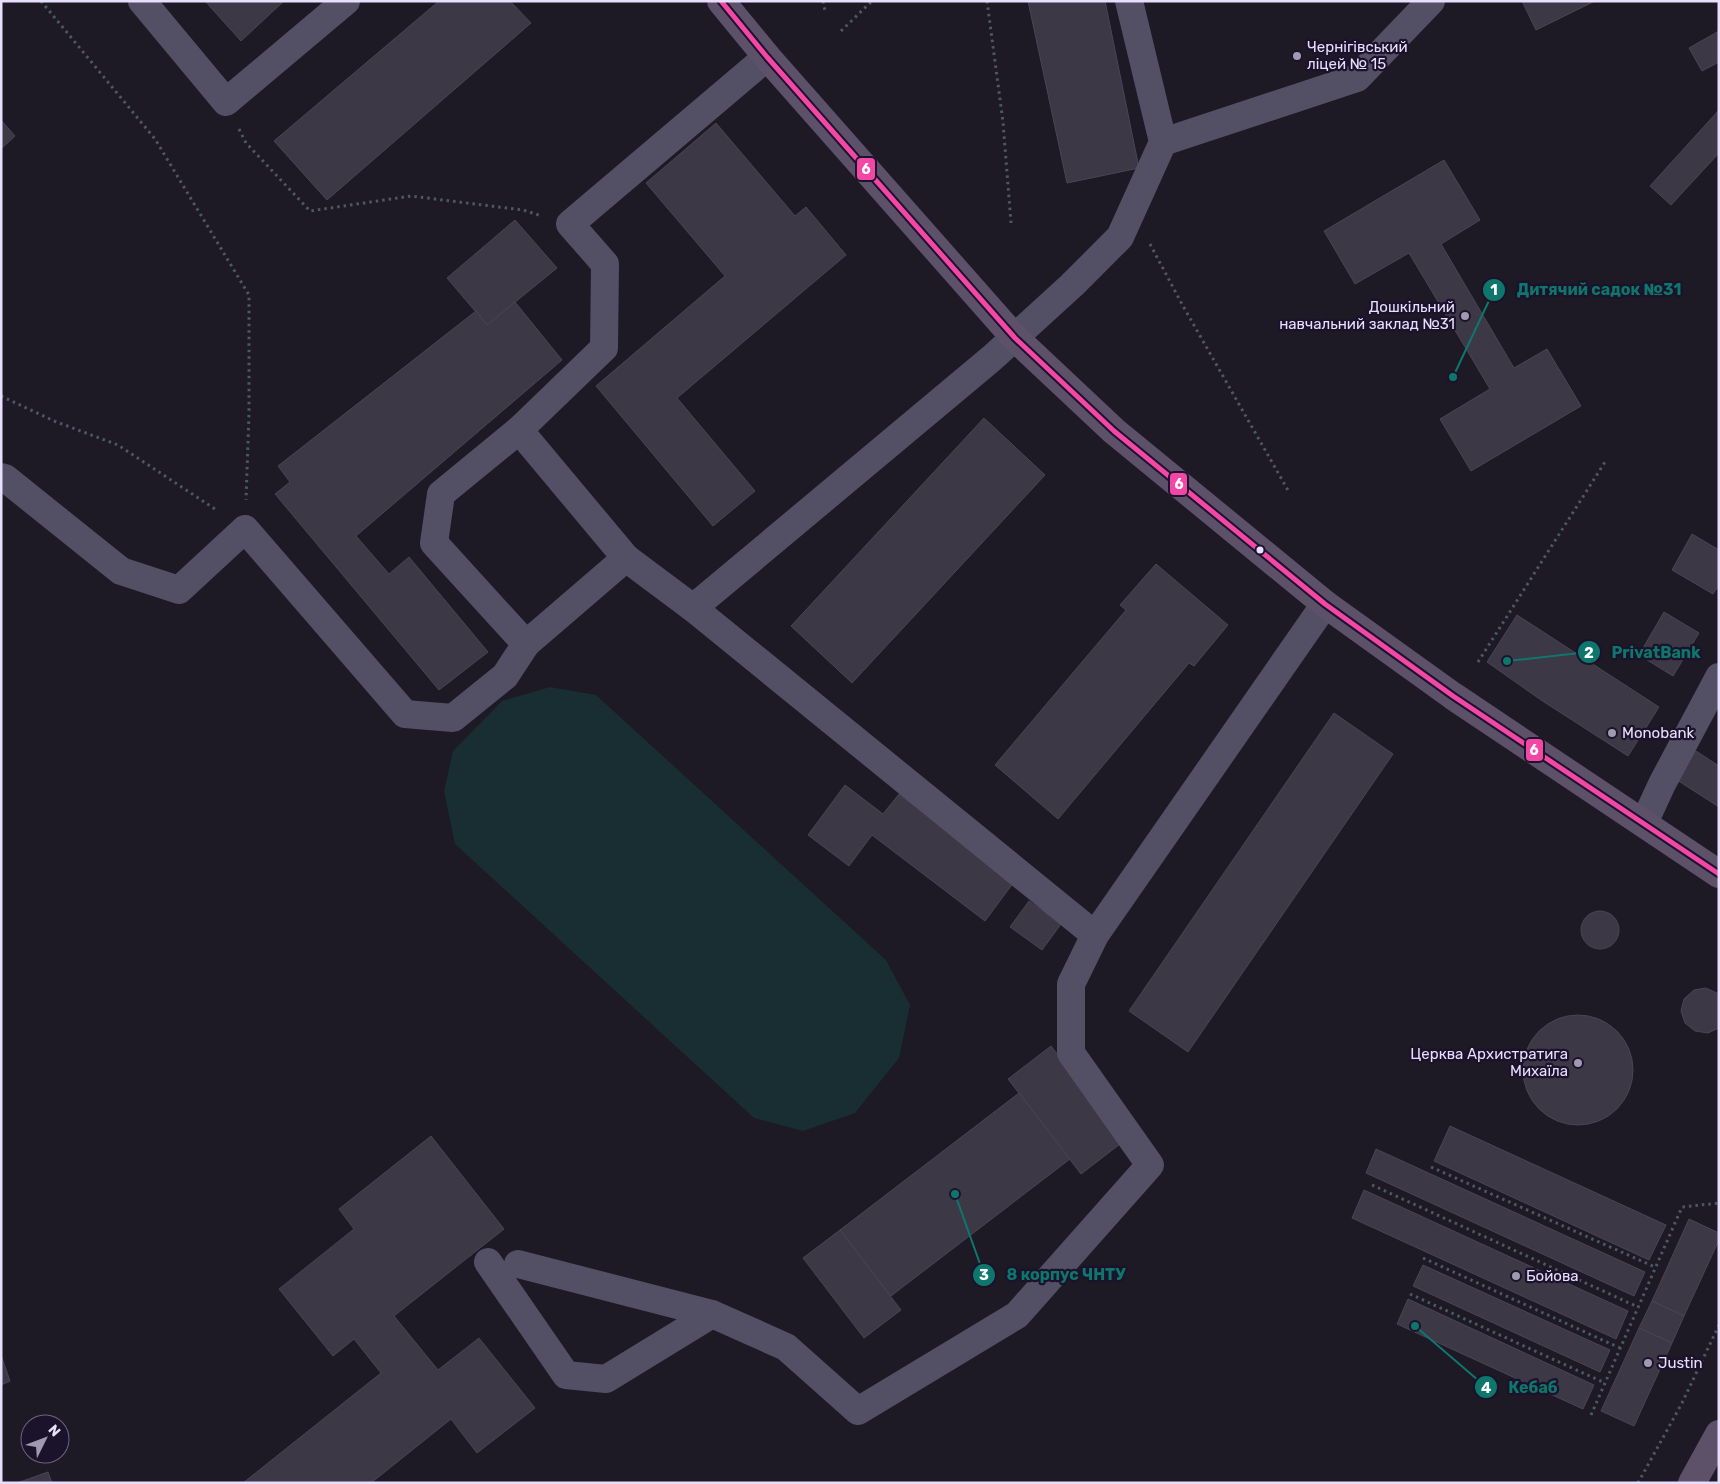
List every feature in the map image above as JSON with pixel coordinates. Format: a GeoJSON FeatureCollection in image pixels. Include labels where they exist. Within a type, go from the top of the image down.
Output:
{"type":"FeatureCollection","features":[{"type":"Feature","properties":{"kind":"main road"},"geometry":{"type":"LineString","coordinates":[[721,1],[767,57],[1015,338],[1114,431],[1325,604],[1461,702],[1719,874]]}},
{"type":"Feature","properties":{"kind":"main road"},"geometry":{"type":"LineString","coordinates":[[1692,1483],[1719,1434]]}},
{"type":"Feature","properties":{"kind":"street"},"geometry":{"type":"LineString","coordinates":[[142,1],[226,102],[346,1]]}},
{"type":"Feature","properties":{"kind":"street"},"geometry":{"type":"LineString","coordinates":[[693,608],[1015,338],[1120,237],[1163,142],[1128,1]]}},
{"type":"Feature","properties":{"kind":"street"},"geometry":{"type":"LineString","coordinates":[[1163,142],[1357,78],[1431,1]]}},
{"type":"Feature","properties":{"kind":"street"},"geometry":{"type":"LineString","coordinates":[[526,644],[434,543],[441,494],[519,430],[604,348],[605,264],[570,224],[767,57]]}},
{"type":"Feature","properties":{"kind":"street"},"geometry":{"type":"LineString","coordinates":[[519,430],[626,558],[693,608],[1095,935]]}},
{"type":"Feature","properties":{"kind":"street"},"geometry":{"type":"LineString","coordinates":[[1,477],[5,478],[121,571],[179,590],[245,529],[405,714],[453,718],[505,676],[526,644],[626,558]]}},
{"type":"Feature","properties":{"kind":"street"},"geometry":{"type":"LineString","coordinates":[[518,1264],[712,1314],[786,1347],[858,1411],[1017,1315],[1150,1164],[1071,1053],[1070,984],[1095,935],[1325,604]]}},
{"type":"Feature","properties":{"kind":"street"},"geometry":{"type":"LineString","coordinates":[[1644,823],[1662,784],[1719,677]]}},
{"type":"Feature","properties":{"kind":"street"},"geometry":{"type":"LineString","coordinates":[[488,1262],[566,1374],[606,1380],[712,1314]]}},
{"type":"Feature","properties":{"kind":"path"},"geometry":{"type":"LineString","coordinates":[[41,1],[155,139],[249,295],[249,414],[245,529]]}},
{"type":"Feature","properties":{"kind":"path"},"geometry":{"type":"LineString","coordinates":[[823,1],[825,11]]}},
{"type":"Feature","properties":{"kind":"path"},"geometry":{"type":"LineString","coordinates":[[841,31],[872,1]]}},
{"type":"Feature","properties":{"kind":"path"},"geometry":{"type":"LineString","coordinates":[[986,1],[1003,122],[1011,223]]}},
{"type":"Feature","properties":{"kind":"path"},"geometry":{"type":"LineString","coordinates":[[226,102],[246,143],[310,211],[411,196],[523,210],[570,224]]}},
{"type":"Feature","properties":{"kind":"path"},"geometry":{"type":"LineString","coordinates":[[1133,210],[1183,306],[1289,492]]}},
{"type":"Feature","properties":{"kind":"path"},"geometry":{"type":"LineString","coordinates":[[1,396],[54,422],[118,445],[245,529]]}},
{"type":"Feature","properties":{"kind":"path"},"geometry":{"type":"LineString","coordinates":[[1478,662],[1605,462]]}},
{"type":"Feature","properties":{"kind":"path"},"geometry":{"type":"LineString","coordinates":[[1431,1167],[1656,1268]]}},
{"type":"Feature","properties":{"kind":"path"},"geometry":{"type":"LineString","coordinates":[[1372,1185],[1638,1307]]}},
{"type":"Feature","properties":{"kind":"path"},"geometry":{"type":"LineString","coordinates":[[1591,1415],[1682,1207],[1719,1203]]}},
{"type":"Feature","properties":{"kind":"path"},"geometry":{"type":"LineString","coordinates":[[1423,1258],[1620,1348]]}},
{"type":"Feature","properties":{"kind":"path"},"geometry":{"type":"LineString","coordinates":[[1410,1294],[1605,1383]]}},
{"type":"Feature","properties":{"kind":"path"},"geometry":{"type":"LineString","coordinates":[[1638,1483],[1682,1403],[1719,1325]]}},
{"type":"Feature","properties":{"kind":"green space"},"geometry":{"type":"Polygon","coordinates":[[[550,687],[596,695],[886,960],[910,1005],[899,1058],[855,1113],[803,1131],[754,1118],[455,844],[444,791],[453,751],[502,701],[550,687]]]}},
{"type":"Feature","properties":{"kind":"building"},"geometry":{"type":"Polygon","coordinates":[[[205,1],[284,1],[241,41],[205,1]]]}},
{"type":"Feature","properties":{"kind":"building"},"geometry":{"type":"Polygon","coordinates":[[[439,1],[510,1],[531,23],[327,200],[274,141],[439,1]]]}},
{"type":"Feature","properties":{"kind":"building"},"geometry":{"type":"Polygon","coordinates":[[[1028,1],[1105,1],[1139,168],[1067,183],[1028,1]]]}},
{"type":"Feature","properties":{"kind":"building"},"geometry":{"type":"Polygon","coordinates":[[[1522,1],[1595,1],[1536,30],[1522,1]]]}},
{"type":"Feature","properties":{"kind":"building"},"geometry":{"type":"Polygon","coordinates":[[[1719,31],[1719,62],[1702,71],[1689,48],[1719,31]]]}},
{"type":"Feature","properties":{"kind":"building"},"geometry":{"type":"Polygon","coordinates":[[[1719,110],[1719,153],[1671,205],[1650,186],[1719,110]]]}},
{"type":"Feature","properties":{"kind":"building"},"geometry":{"type":"Polygon","coordinates":[[[1,120],[15,136],[1,149],[1,120]]]}},
{"type":"Feature","properties":{"kind":"building"},"geometry":{"type":"Polygon","coordinates":[[[716,123],[795,216],[806,207],[846,255],[677,398],[755,491],[713,526],[596,386],[725,276],[646,183],[716,123]]]}},
{"type":"Feature","properties":{"kind":"building","name":"Дошкільний навчальний заклад №31"},"geometry":{"type":"Polygon","coordinates":[[[1444,160],[1480,220],[1441,244],[1514,368],[1547,349],[1581,406],[1471,471],[1440,419],[1490,389],[1409,253],[1355,284],[1324,231],[1444,160]]]}},
{"type":"Feature","properties":{"kind":"building"},"geometry":{"type":"Polygon","coordinates":[[[515,220],[557,268],[487,325],[447,278],[515,220]]]}},
{"type":"Feature","properties":{"kind":"building"},"geometry":{"type":"Polygon","coordinates":[[[515,302],[562,360],[356,536],[389,574],[409,557],[488,652],[439,690],[275,494],[290,482],[278,466],[476,311],[487,325],[515,302]]]}},
{"type":"Feature","properties":{"kind":"building"},"geometry":{"type":"Polygon","coordinates":[[[984,418],[1045,475],[852,683],[791,626],[984,418]]]}},
{"type":"Feature","properties":{"kind":"building"},"geometry":{"type":"Polygon","coordinates":[[[1692,534],[1719,550],[1719,585],[1713,594],[1672,570],[1692,534]]]}},
{"type":"Feature","properties":{"kind":"building"},"geometry":{"type":"Polygon","coordinates":[[[1156,564],[1228,625],[1194,666],[1189,663],[1058,819],[995,765],[1126,610],[1120,605],[1156,564]]]}},
{"type":"Feature","properties":{"kind":"building"},"geometry":{"type":"Polygon","coordinates":[[[1664,612],[1699,633],[1673,676],[1639,655],[1664,612]]]}},
{"type":"Feature","properties":{"kind":"building"},"geometry":{"type":"Polygon","coordinates":[[[1517,615],[1659,707],[1628,756],[1541,700],[1487,662],[1517,615]]]}},
{"type":"Feature","properties":{"kind":"building"},"geometry":{"type":"Polygon","coordinates":[[[1334,713],[1393,754],[1188,1052],[1129,1011],[1334,713]]]}},
{"type":"Feature","properties":{"kind":"building"},"geometry":{"type":"Polygon","coordinates":[[[1696,751],[1719,766],[1719,807],[1677,780],[1696,751]]]}},
{"type":"Feature","properties":{"kind":"building"},"geometry":{"type":"Polygon","coordinates":[[[845,785],[883,814],[899,794],[1014,882],[985,921],[872,835],[849,866],[808,835],[845,785]]]}},
{"type":"Feature","properties":{"kind":"building"},"geometry":{"type":"Polygon","coordinates":[[[1029,901],[1061,924],[1042,950],[1010,927],[1029,901]]]}},
{"type":"Feature","properties":{"kind":"building"},"geometry":{"type":"Polygon","coordinates":[[[1600,911],[1613,917],[1619,930],[1613,943],[1600,949],[1587,943],[1581,930],[1587,917],[1600,911]]]}},
{"type":"Feature","properties":{"kind":"building"},"geometry":{"type":"Polygon","coordinates":[[[1706,988],[1719,994],[1719,1028],[1708,1033],[1695,1031],[1685,1023],[1681,1011],[1684,999],[1694,990],[1706,988]]]}},
{"type":"Feature","properties":{"kind":"building","name":"Церква Архистратига Михаїла"},"geometry":{"type":"Polygon","coordinates":[[[1578,1015],[1599,1019],[1617,1031],[1629,1049],[1633,1070],[1629,1091],[1617,1109],[1599,1121],[1578,1125],[1557,1121],[1539,1109],[1527,1091],[1523,1070],[1527,1049],[1539,1031],[1557,1019],[1578,1015]]]}},
{"type":"Feature","properties":{"kind":"building"},"geometry":{"type":"Polygon","coordinates":[[[1051,1046],[1124,1141],[1081,1174],[1008,1079],[1051,1046]]]}},
{"type":"Feature","properties":{"kind":"building"},"geometry":{"type":"Polygon","coordinates":[[[1019,1093],[1070,1159],[891,1296],[840,1230],[1019,1093]]]}},
{"type":"Feature","properties":{"kind":"building"},"geometry":{"type":"Polygon","coordinates":[[[1450,1126],[1666,1225],[1649,1260],[1434,1161],[1450,1126]]]}},
{"type":"Feature","properties":{"kind":"building"},"geometry":{"type":"Polygon","coordinates":[[[431,1136],[504,1229],[394,1316],[438,1370],[479,1338],[535,1408],[477,1453],[451,1419],[371,1483],[243,1483],[381,1373],[354,1339],[333,1356],[279,1289],[354,1229],[339,1209],[431,1136]]]}},
{"type":"Feature","properties":{"kind":"building"},"geometry":{"type":"Polygon","coordinates":[[[1376,1149],[1645,1272],[1634,1296],[1366,1173],[1376,1149]]]}},
{"type":"Feature","properties":{"kind":"building"},"geometry":{"type":"Polygon","coordinates":[[[1364,1190],[1628,1311],[1616,1339],[1352,1218],[1364,1190]]]}},
{"type":"Feature","properties":{"kind":"building"},"geometry":{"type":"Polygon","coordinates":[[[1689,1219],[1719,1233],[1719,1240],[1684,1316],[1652,1301],[1689,1219]]]}},
{"type":"Feature","properties":{"kind":"building"},"geometry":{"type":"Polygon","coordinates":[[[840,1230],[901,1310],[864,1338],[803,1258],[840,1230]]]}},
{"type":"Feature","properties":{"kind":"building"},"geometry":{"type":"Polygon","coordinates":[[[1423,1265],[1610,1350],[1600,1372],[1413,1286],[1423,1265]]]}},
{"type":"Feature","properties":{"kind":"building"},"geometry":{"type":"Polygon","coordinates":[[[1408,1299],[1594,1385],[1583,1409],[1397,1324],[1408,1299]]]}},
{"type":"Feature","properties":{"kind":"building"},"geometry":{"type":"Polygon","coordinates":[[[1652,1301],[1684,1316],[1672,1343],[1639,1328],[1652,1301]]]}},
{"type":"Feature","properties":{"kind":"building"},"geometry":{"type":"Polygon","coordinates":[[[1639,1328],[1672,1343],[1634,1426],[1601,1411],[1639,1328]]]}},
{"type":"Feature","properties":{"kind":"building"},"geometry":{"type":"Polygon","coordinates":[[[1,1355],[10,1381],[1,1385],[1,1355]]]}},
{"type":"Feature","properties":{"kind":"building"},"geometry":{"type":"Polygon","coordinates":[[[48,1472],[52,1483],[17,1483],[48,1472]]]}},
{"type":"Feature","properties":{"kind":"transit line","name":"6"},"geometry":{"type":"LineString","coordinates":[[721,1],[767,57],[1015,338],[1114,431],[1325,604],[1453,696],[1719,874]]}},
{"type":"Feature","properties":{"kind":"place","name":"Чернігівський ліцей № 15"},"geometry":{"type":"Point","coordinates":[1297,56]}},
{"type":"Feature","properties":{"kind":"place","name":"Дошкільний навчальний заклад №31"},"geometry":{"type":"Point","coordinates":[1465,316]}},
{"type":"Feature","properties":{"kind":"place","name":"Дитячий садок №31"},"geometry":{"type":"Point","coordinates":[1453,377]}},
{"type":"Feature","properties":{"kind":"place","name":"PrivatBank"},"geometry":{"type":"Point","coordinates":[1507,661]}},
{"type":"Feature","properties":{"kind":"place","name":"Monobank"},"geometry":{"type":"Point","coordinates":[1612,733]}},
{"type":"Feature","properties":{"kind":"place","name":"Церква Архистратига Михаїла"},"geometry":{"type":"Point","coordinates":[1578,1063]}},
{"type":"Feature","properties":{"kind":"place","name":"8 корпус ЧНТУ"},"geometry":{"type":"Point","coordinates":[955,1194]}},
{"type":"Feature","properties":{"kind":"place","name":"Бойова"},"geometry":{"type":"Point","coordinates":[1516,1276]}},
{"type":"Feature","properties":{"kind":"place","name":"Кебаб"},"geometry":{"type":"Point","coordinates":[1415,1326]}},
{"type":"Feature","properties":{"kind":"place","name":"Justin"},"geometry":{"type":"Point","coordinates":[1648,1363]}}]}
